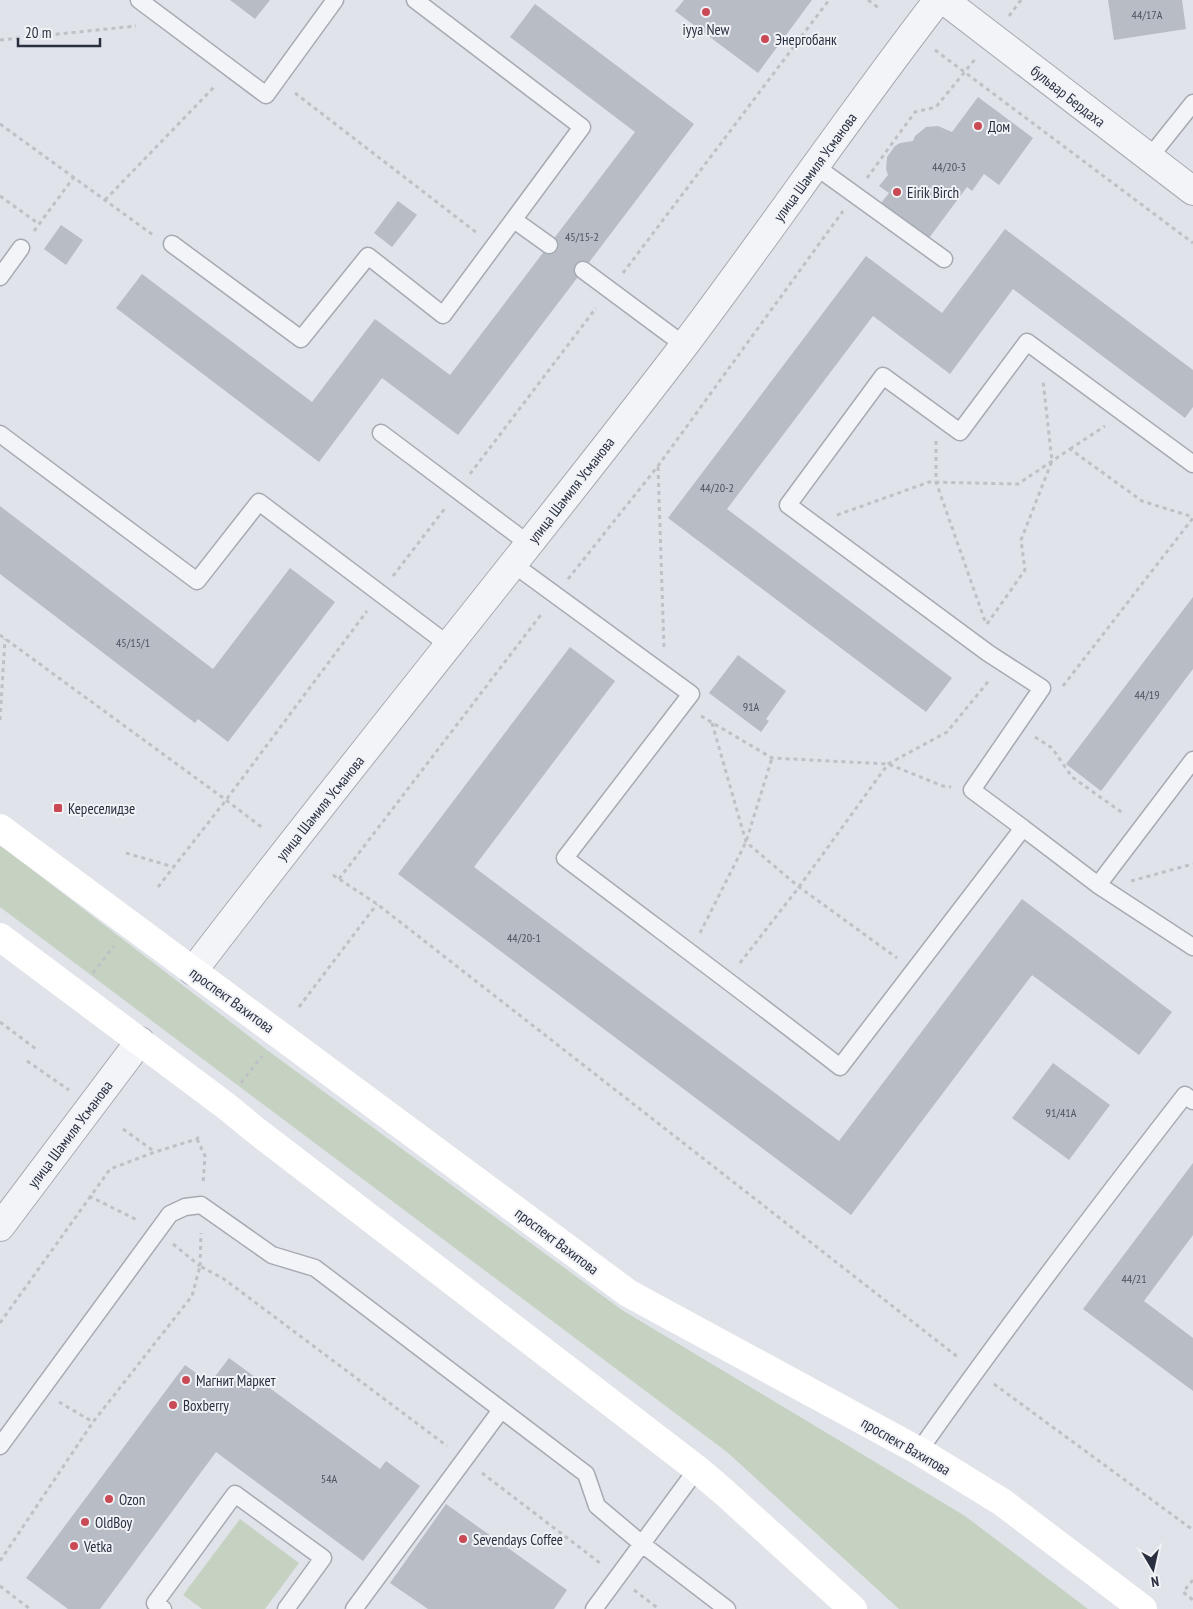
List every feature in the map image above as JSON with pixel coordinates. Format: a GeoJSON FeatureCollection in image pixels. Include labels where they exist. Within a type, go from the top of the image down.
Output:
{"type":"FeatureCollection","features":[{"type":"Feature","properties":{"kind":"main road","name":"проспект Вахитова"},"geometry":{"type":"LineString","coordinates":[[0,828],[628,1293],[918,1451],[1002,1502],[1134,1605]]}},
{"type":"Feature","properties":{"kind":"main road"},"geometry":{"type":"LineString","coordinates":[[0,936],[140,1041],[697,1469],[853,1609]]}},
{"type":"Feature","properties":{"kind":"street","name":"улица Шамиля Усманова"},"geometry":{"type":"LineString","coordinates":[[193,972],[288,847],[450,646],[684,346],[938,0]]}},
{"type":"Feature","properties":{"kind":"street","name":"бульвар Бердаха"},"geometry":{"type":"LineString","coordinates":[[944,0],[1193,191]]}},
{"type":"Feature","properties":{"kind":"street","name":"улица Шамиля Усманова"},"geometry":{"type":"LineString","coordinates":[[0,1227],[140,1041]]}},
{"type":"Feature","properties":{"kind":"lane"},"geometry":{"type":"LineString","coordinates":[[139,0],[266,95],[335,0]]}},
{"type":"Feature","properties":{"kind":"lane"},"geometry":{"type":"LineString","coordinates":[[172,244],[301,339],[368,256],[443,315],[582,128],[415,0]]}},
{"type":"Feature","properties":{"kind":"lane"},"geometry":{"type":"LineString","coordinates":[[1149,158],[1193,102]]}},
{"type":"Feature","properties":{"kind":"lane"},"geometry":{"type":"LineString","coordinates":[[816,166],[944,259]]}},
{"type":"Feature","properties":{"kind":"lane"},"geometry":{"type":"LineString","coordinates":[[514,220],[549,245]]}},
{"type":"Feature","properties":{"kind":"lane"},"geometry":{"type":"LineString","coordinates":[[0,276],[21,248]]}},
{"type":"Feature","properties":{"kind":"lane"},"geometry":{"type":"LineString","coordinates":[[583,270],[684,346]]}},
{"type":"Feature","properties":{"kind":"lane"},"geometry":{"type":"LineString","coordinates":[[1193,464],[1027,342],[960,432],[883,376],[788,505],[988,653],[1042,688],[972,790],[1101,887],[1193,947]]}},
{"type":"Feature","properties":{"kind":"lane"},"geometry":{"type":"LineString","coordinates":[[381,432],[458,491],[521,554],[556,595],[692,694],[566,858],[840,1067],[1023,828]]}},
{"type":"Feature","properties":{"kind":"lane"},"geometry":{"type":"LineString","coordinates":[[0,434],[197,581],[259,502],[450,646]]}},
{"type":"Feature","properties":{"kind":"lane"},"geometry":{"type":"LineString","coordinates":[[1101,887],[1193,760]]}},
{"type":"Feature","properties":{"kind":"lane"},"geometry":{"type":"LineString","coordinates":[[918,1451],[1082,1227],[1190,1094]]}},
{"type":"Feature","properties":{"kind":"lane"},"geometry":{"type":"LineString","coordinates":[[0,1446],[170,1214],[185,1207],[201,1205],[272,1255],[315,1268],[586,1474],[597,1506],[642,1544],[727,1609]]}},
{"type":"Feature","properties":{"kind":"lane"},"geometry":{"type":"LineString","coordinates":[[354,1609],[501,1410]]}},
{"type":"Feature","properties":{"kind":"lane"},"geometry":{"type":"LineString","coordinates":[[594,1609],[697,1469]]}},
{"type":"Feature","properties":{"kind":"lane"},"geometry":{"type":"LineString","coordinates":[[163,1609],[154,1603],[235,1494],[323,1558],[286,1609]]}},
{"type":"Feature","properties":{"kind":"path"},"geometry":{"type":"LineString","coordinates":[[158,887],[226,800],[380,593],[829,0]]}},
{"type":"Feature","properties":{"kind":"path"},"geometry":{"type":"LineString","coordinates":[[868,0],[880,9]]}},
{"type":"Feature","properties":{"kind":"path"},"geometry":{"type":"LineString","coordinates":[[0,40],[169,22]]}},
{"type":"Feature","properties":{"kind":"path"},"geometry":{"type":"LineString","coordinates":[[339,878],[556,595],[658,466],[915,112],[936,107],[993,37]]}},
{"type":"Feature","properties":{"kind":"path"},"geometry":{"type":"LineString","coordinates":[[934,49],[1193,243]]}},
{"type":"Feature","properties":{"kind":"path"},"geometry":{"type":"LineString","coordinates":[[105,200],[231,69]]}},
{"type":"Feature","properties":{"kind":"path"},"geometry":{"type":"LineString","coordinates":[[277,79],[494,246]]}},
{"type":"Feature","properties":{"kind":"path"},"geometry":{"type":"LineString","coordinates":[[0,124],[159,239],[172,244]]}},
{"type":"Feature","properties":{"kind":"path"},"geometry":{"type":"LineString","coordinates":[[21,248],[74,177]]}},
{"type":"Feature","properties":{"kind":"path"},"geometry":{"type":"LineString","coordinates":[[0,196],[39,224]]}},
{"type":"Feature","properties":{"kind":"path"},"geometry":{"type":"LineString","coordinates":[[936,415],[936,482],[986,624],[1025,570],[1022,540],[1052,461],[1039,352]]}},
{"type":"Feature","properties":{"kind":"path"},"geometry":{"type":"LineString","coordinates":[[813,524],[929,482],[1018,484],[1124,414]]}},
{"type":"Feature","properties":{"kind":"path"},"geometry":{"type":"LineString","coordinates":[[1042,688],[1062,688],[1193,517],[1142,502],[1070,449]]}},
{"type":"Feature","properties":{"kind":"path"},"geometry":{"type":"LineString","coordinates":[[658,466],[665,674]]}},
{"type":"Feature","properties":{"kind":"path"},"geometry":{"type":"LineString","coordinates":[[0,635],[264,829]]}},
{"type":"Feature","properties":{"kind":"path"},"geometry":{"type":"LineString","coordinates":[[0,720],[5,639]]}},
{"type":"Feature","properties":{"kind":"path"},"geometry":{"type":"LineString","coordinates":[[727,979],[799,887],[888,764],[946,732],[987,683],[988,653]]}},
{"type":"Feature","properties":{"kind":"path"},"geometry":{"type":"LineString","coordinates":[[692,694],[691,711],[772,758],[888,764],[942,786],[972,790]]}},
{"type":"Feature","properties":{"kind":"path"},"geometry":{"type":"LineString","coordinates":[[712,723],[746,842],[799,887],[914,970]]}},
{"type":"Feature","properties":{"kind":"path"},"geometry":{"type":"LineString","coordinates":[[1016,724],[1052,748],[1072,777],[1143,828]]}},
{"type":"Feature","properties":{"kind":"path"},"geometry":{"type":"LineString","coordinates":[[690,953],[746,842],[772,758]]}},
{"type":"Feature","properties":{"kind":"path"},"geometry":{"type":"LineString","coordinates":[[126,853],[174,866]]}},
{"type":"Feature","properties":{"kind":"path"},"geometry":{"type":"LineString","coordinates":[[1101,887],[1193,864]]}},
{"type":"Feature","properties":{"kind":"path"},"geometry":{"type":"LineString","coordinates":[[334,875],[377,904],[975,1371],[1193,1530]]}},
{"type":"Feature","properties":{"kind":"path"},"geometry":{"type":"LineString","coordinates":[[299,1007],[377,904]]}},
{"type":"Feature","properties":{"kind":"path"},"geometry":{"type":"LineString","coordinates":[[91,976],[114,946]]}},
{"type":"Feature","properties":{"kind":"path"},"geometry":{"type":"LineString","coordinates":[[0,1022],[36,1049]]}},
{"type":"Feature","properties":{"kind":"path"},"geometry":{"type":"LineString","coordinates":[[240,1085],[267,1050]]}},
{"type":"Feature","properties":{"kind":"path"},"geometry":{"type":"LineString","coordinates":[[27,1061],[75,1095]]}},
{"type":"Feature","properties":{"kind":"path"},"geometry":{"type":"LineString","coordinates":[[123,1129],[155,1152]]}},
{"type":"Feature","properties":{"kind":"path"},"geometry":{"type":"LineString","coordinates":[[0,1323],[110,1169],[197,1139],[200,1134]]}},
{"type":"Feature","properties":{"kind":"path"},"geometry":{"type":"LineString","coordinates":[[197,1139],[205,1156]]}},
{"type":"Feature","properties":{"kind":"path"},"geometry":{"type":"LineString","coordinates":[[0,1561],[92,1422],[192,1296],[200,1266],[224,1279],[464,1459],[658,1609]]}},
{"type":"Feature","properties":{"kind":"path"},"geometry":{"type":"LineString","coordinates":[[41,1391],[92,1422]]}},
{"type":"Feature","properties":{"kind":"path"},"geometry":{"type":"LineString","coordinates":[[1193,1580],[1183,1592],[1193,1600]]}},
{"type":"Feature","properties":{"kind":"path"},"geometry":{"type":"LineString","coordinates":[[0,1586],[30,1609]]}},
{"type":"Feature","properties":{"kind":"green space"},"geometry":{"type":"Polygon","coordinates":[[[0,845],[267,1050],[622,1310],[965,1516],[1088,1609],[899,1609],[727,1452],[0,907],[0,845]]]}},
{"type":"Feature","properties":{"kind":"green space"},"geometry":{"type":"Polygon","coordinates":[[[240,1519],[299,1563],[265,1609],[202,1609],[183,1595],[240,1519]]]}},
{"type":"Feature","properties":{"kind":"building"},"geometry":{"type":"Polygon","coordinates":[[[230,0],[270,0],[255,19],[230,0]]]}},
{"type":"Feature","properties":{"kind":"building"},"geometry":{"type":"Polygon","coordinates":[[[684,0],[812,0],[758,73],[675,11],[684,0]]]}},
{"type":"Feature","properties":{"kind":"building"},"geometry":{"type":"Polygon","coordinates":[[[1108,0],[1182,0],[1186,29],[1114,40],[1108,0]]]}},
{"type":"Feature","properties":{"kind":"building"},"geometry":{"type":"Polygon","coordinates":[[[535,4],[694,124],[458,435],[382,378],[319,462],[116,308],[142,274],[312,402],[375,319],[450,375],[635,132],[510,37],[535,4]]]}},
{"type":"Feature","properties":{"kind":"building"},"geometry":{"type":"Polygon","coordinates":[[[978,97],[1033,138],[999,185],[984,174],[972,191],[967,187],[929,238],[881,203],[889,193],[879,186],[888,175],[886,169],[887,157],[895,146],[900,143],[913,141],[915,136],[926,127],[938,126],[952,132],[978,97]]]}},
{"type":"Feature","properties":{"kind":"building"},"geometry":{"type":"Polygon","coordinates":[[[398,201],[417,215],[392,247],[374,233],[398,201]]]}},
{"type":"Feature","properties":{"kind":"building"},"geometry":{"type":"Polygon","coordinates":[[[61,225],[83,240],[66,265],[44,249],[61,225]]]}},
{"type":"Feature","properties":{"kind":"building"},"geometry":{"type":"Polygon","coordinates":[[[1005,229],[1193,370],[1193,407],[1185,418],[1013,289],[950,374],[873,316],[727,509],[952,678],[926,712],[668,518],[866,256],[942,313],[1005,229]]]}},
{"type":"Feature","properties":{"kind":"building"},"geometry":{"type":"Polygon","coordinates":[[[0,506],[213,669],[290,568],[335,602],[228,742],[198,719],[195,723],[0,574],[0,506]]]}},
{"type":"Feature","properties":{"kind":"building"},"geometry":{"type":"Polygon","coordinates":[[[1193,597],[1193,669],[1101,791],[1066,764],[1193,597]]]}},
{"type":"Feature","properties":{"kind":"building"},"geometry":{"type":"Polygon","coordinates":[[[570,647],[615,681],[474,867],[839,1141],[1022,899],[1172,1012],[1139,1055],[1032,975],[851,1215],[398,874],[570,647]]]}},
{"type":"Feature","properties":{"kind":"building"},"geometry":{"type":"Polygon","coordinates":[[[738,655],[786,691],[766,719],[769,721],[761,732],[709,693],[738,655]]]}},
{"type":"Feature","properties":{"kind":"building"},"geometry":{"type":"Polygon","coordinates":[[[1053,1063],[1110,1105],[1069,1160],[1012,1118],[1053,1063]]]}},
{"type":"Feature","properties":{"kind":"building"},"geometry":{"type":"Polygon","coordinates":[[[1193,1163],[1193,1235],[1144,1301],[1193,1338],[1193,1391],[1083,1309],[1193,1163]]]}},
{"type":"Feature","properties":{"kind":"building"},"geometry":{"type":"Polygon","coordinates":[[[229,1358],[380,1469],[386,1461],[420,1486],[363,1561],[216,1452],[100,1609],[68,1609],[26,1578],[185,1365],[210,1383],[229,1358]]]}},
{"type":"Feature","properties":{"kind":"building"},"geometry":{"type":"Polygon","coordinates":[[[446,1504],[567,1590],[554,1609],[428,1609],[390,1583],[446,1504]]]}},
{"type":"Feature","properties":{"kind":"place","name":"iyya New"},"geometry":{"type":"Point","coordinates":[706,12]}},
{"type":"Feature","properties":{"kind":"place","name":"Энергобанк"},"geometry":{"type":"Point","coordinates":[765,39]}},
{"type":"Feature","properties":{"kind":"place","name":"Дом"},"geometry":{"type":"Point","coordinates":[978,126]}},
{"type":"Feature","properties":{"kind":"place","name":"Eirik Birch"},"geometry":{"type":"Point","coordinates":[897,192]}},
{"type":"Feature","properties":{"kind":"place","name":"Кереселидзе"},"geometry":{"type":"Point","coordinates":[58,808]}},
{"type":"Feature","properties":{"kind":"place","name":"Магнит Маркет"},"geometry":{"type":"Point","coordinates":[186,1380]}},
{"type":"Feature","properties":{"kind":"place","name":"Boxberry"},"geometry":{"type":"Point","coordinates":[173,1405]}},
{"type":"Feature","properties":{"kind":"place","name":"Ozon"},"geometry":{"type":"Point","coordinates":[109,1499]}},
{"type":"Feature","properties":{"kind":"place","name":"OldBoy"},"geometry":{"type":"Point","coordinates":[85,1522]}},
{"type":"Feature","properties":{"kind":"place","name":"Sevendays Coffee"},"geometry":{"type":"Point","coordinates":[463,1539]}},
{"type":"Feature","properties":{"kind":"place","name":"Vetka"},"geometry":{"type":"Point","coordinates":[74,1546]}}]}
